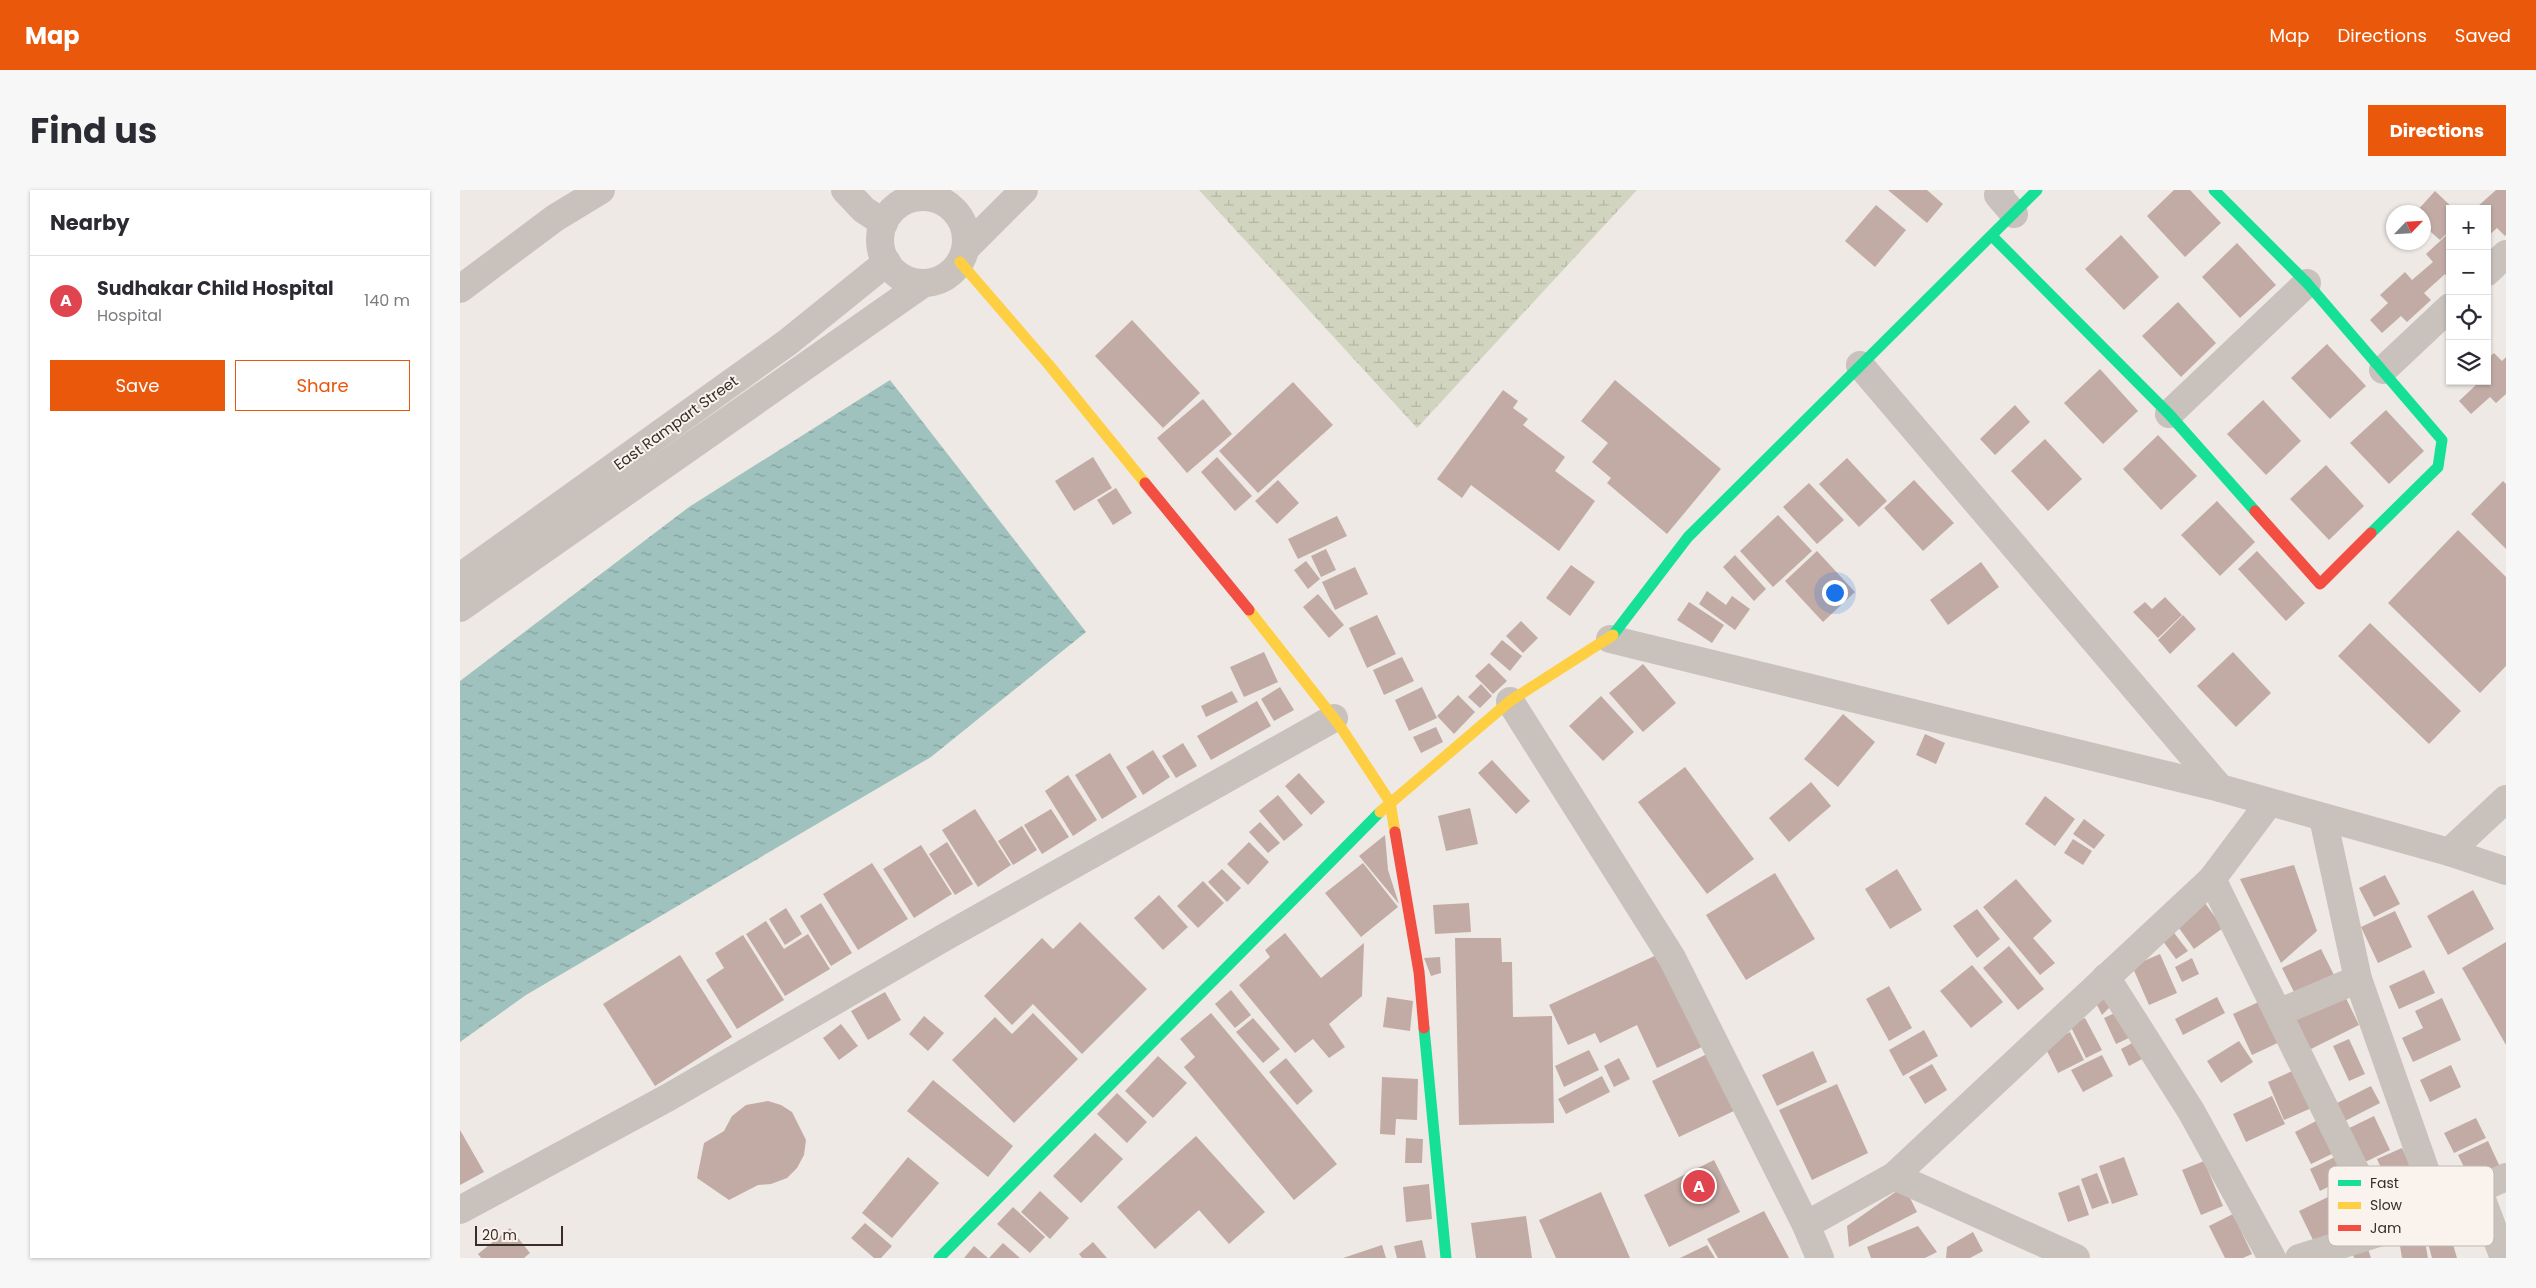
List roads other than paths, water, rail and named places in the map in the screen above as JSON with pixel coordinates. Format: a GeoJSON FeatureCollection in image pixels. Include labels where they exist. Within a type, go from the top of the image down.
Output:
{"type":"FeatureCollection","features":[{"type":"Feature","properties":{"kind":"street"},"geometry":{"type":"LineString","coordinates":[[460,289],[555,218],[601,190]]}},
{"type":"Feature","properties":{"kind":"street"},"geometry":{"type":"LineString","coordinates":[[845,190],[864,210],[884,223]]}},
{"type":"Feature","properties":{"kind":"street"},"geometry":{"type":"LineString","coordinates":[[1024,190],[963,255],[951,274],[938,281],[924,283],[910,281],[896,274],[887,262],[881,243],[884,223],[891,212],[902,203],[914,198],[958,199],[961,220],[966,234],[963,255],[1056,373],[1284,652],[1334,718],[1390,802],[1419,972],[1446,1258]]}},
{"type":"Feature","properties":{"kind":"street"},"geometry":{"type":"LineString","coordinates":[[2000,190],[1998,195],[2014,214]]}},
{"type":"Feature","properties":{"kind":"street"},"geometry":{"type":"LineString","coordinates":[[939,1258],[1390,802],[1510,701],[1610,639],[1688,537],[2037,190]]}},
{"type":"Feature","properties":{"kind":"street"},"geometry":{"type":"LineString","coordinates":[[1992,236],[2169,414],[2320,584],[2438,467],[2442,440],[2307,283],[2214,190]]}},
{"type":"Feature","properties":{"kind":"street"},"geometry":{"type":"LineString","coordinates":[[2491,268],[2506,254]]}},
{"type":"Feature","properties":{"kind":"street","name":"East Rampart Street"},"geometry":{"type":"LineString","coordinates":[[460,577],[788,342],[887,262]]}},
{"type":"Feature","properties":{"kind":"street"},"geometry":{"type":"LineString","coordinates":[[460,608],[924,283]]}},
{"type":"Feature","properties":{"kind":"street"},"geometry":{"type":"LineString","coordinates":[[2169,414],[2307,283]]}},
{"type":"Feature","properties":{"kind":"street"},"geometry":{"type":"LineString","coordinates":[[2383,370],[2446,311]]}},
{"type":"Feature","properties":{"kind":"street"},"geometry":{"type":"LineString","coordinates":[[1860,365],[2220,788]]}},
{"type":"Feature","properties":{"kind":"street"},"geometry":{"type":"LineString","coordinates":[[1610,639],[2220,788],[2449,852],[2506,871]]}},
{"type":"Feature","properties":{"kind":"street"},"geometry":{"type":"LineString","coordinates":[[1510,701],[1672,958],[1806,1225],[1820,1258]]}},
{"type":"Feature","properties":{"kind":"street"},"geometry":{"type":"LineString","coordinates":[[460,1210],[669,1097],[945,937],[1334,718]]}},
{"type":"Feature","properties":{"kind":"street"},"geometry":{"type":"LineString","coordinates":[[2449,852],[2506,799]]}},
{"type":"Feature","properties":{"kind":"street"},"geometry":{"type":"LineString","coordinates":[[1806,1225],[1894,1176],[2212,879],[2269,803]]}},
{"type":"Feature","properties":{"kind":"street"},"geometry":{"type":"LineString","coordinates":[[2323,818],[2358,979],[2424,1166]]}},
{"type":"Feature","properties":{"kind":"street"},"geometry":{"type":"LineString","coordinates":[[2212,879],[2353,1166]]}},
{"type":"Feature","properties":{"kind":"street"},"geometry":{"type":"LineString","coordinates":[[2106,977],[2191,1111],[2272,1258]]}},
{"type":"Feature","properties":{"kind":"street"},"geometry":{"type":"LineString","coordinates":[[2278,1013],[2358,979]]}},
{"type":"Feature","properties":{"kind":"street"},"geometry":{"type":"LineString","coordinates":[[1894,1176],[2076,1258]]}},
{"type":"Feature","properties":{"kind":"street"},"geometry":{"type":"LineString","coordinates":[[2494,1182],[2506,1177]]}},
{"type":"Feature","properties":{"kind":"street"},"geometry":{"type":"LineString","coordinates":[[2494,1231],[2504,1258]]}},
{"type":"Feature","properties":{"kind":"street"},"geometry":{"type":"LineString","coordinates":[[2299,1258],[2337,1246]]}},
{"type":"Feature","properties":{"kind":"water"},"geometry":{"type":"Polygon","coordinates":[[[890,380],[1086,632],[931,757],[526,995],[460,1042],[460,681],[689,507],[890,380]]]}},
{"type":"Feature","properties":{"kind":"place","name":"Sudhakar Child Hospital"},"geometry":{"type":"Point","coordinates":[1699,1186]}}]}
